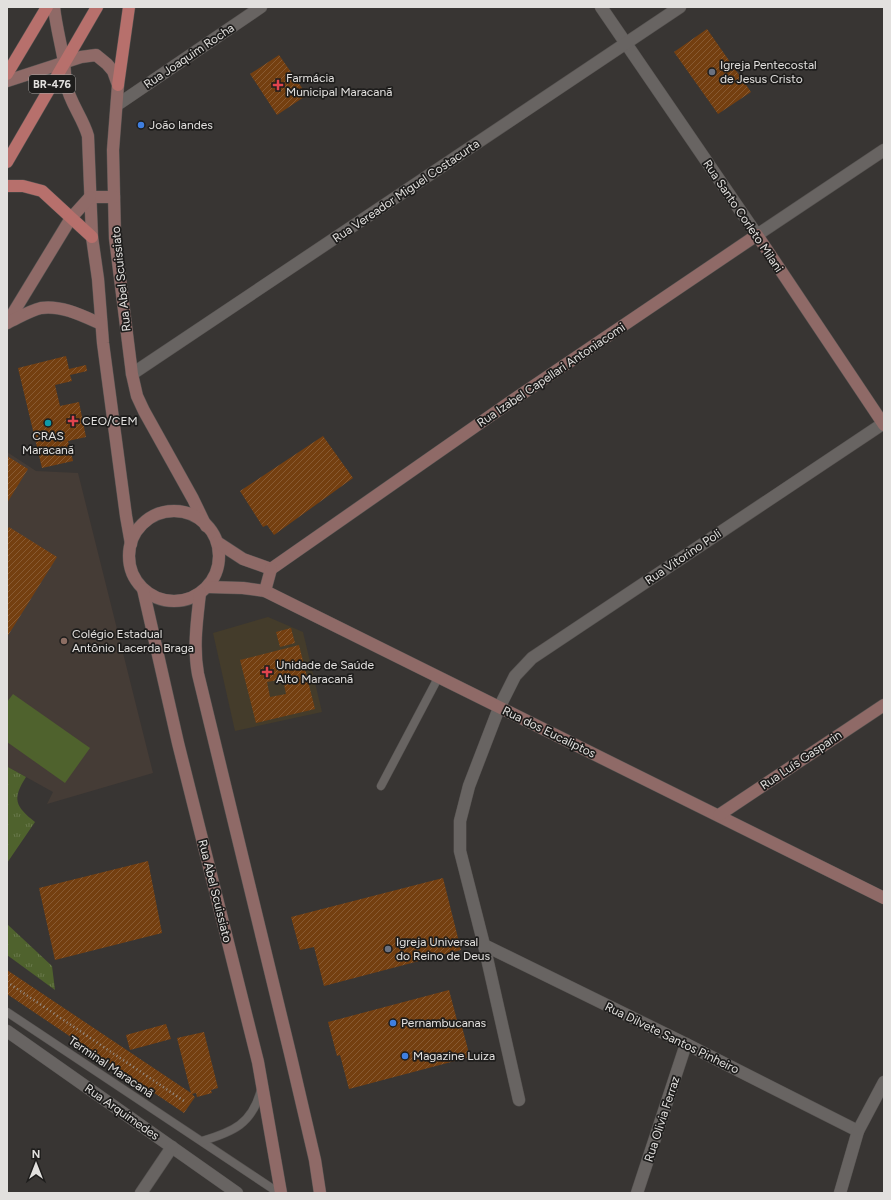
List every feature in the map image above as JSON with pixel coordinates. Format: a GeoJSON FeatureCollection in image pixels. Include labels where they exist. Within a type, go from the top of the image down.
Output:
{"type":"FeatureCollection","features":[{"type":"Feature","properties":{"kind":"main road"},"geometry":{"type":"LineString","coordinates":[[7,74],[47,7]]}},
{"type":"Feature","properties":{"kind":"main road","name":"Rua Abel Scuissiato"},"geometry":{"type":"LineString","coordinates":[[54,7],[64,63],[66,84],[72,101],[85,124],[88,136],[92,237],[98,279],[101,324],[131,544]]}},
{"type":"Feature","properties":{"kind":"main road","name":"BR-476"},"geometry":{"type":"LineString","coordinates":[[7,162],[97,7]]}},
{"type":"Feature","properties":{"kind":"main road"},"geometry":{"type":"LineString","coordinates":[[118,85],[129,7]]}},
{"type":"Feature","properties":{"kind":"main road","name":"Rua Abel Scuissiato"},"geometry":{"type":"LineString","coordinates":[[7,81],[81,57],[96,55],[113,71],[118,85],[113,150],[115,238],[136,396],[193,499],[206,526]]}},
{"type":"Feature","properties":{"kind":"main road"},"geometry":{"type":"LineString","coordinates":[[7,186],[23,186],[42,191],[92,237]]}},
{"type":"Feature","properties":{"kind":"main road"},"geometry":{"type":"LineString","coordinates":[[7,323],[70,218],[90,197],[114,197]]}},
{"type":"Feature","properties":{"kind":"main road","name":"Rua Santo Corleto Milani"},"geometry":{"type":"LineString","coordinates":[[757,235],[884,424]]}},
{"type":"Feature","properties":{"kind":"main road","name":"Rua Izabel Capellari Antoniacomi"},"geometry":{"type":"LineString","coordinates":[[271,569],[513,400],[757,235]]}},
{"type":"Feature","properties":{"kind":"main road"},"geometry":{"type":"LineString","coordinates":[[7,323],[32,311],[42,308],[51,308],[75,312],[101,324]]}},
{"type":"Feature","properties":{"kind":"main road"},"geometry":{"type":"LineString","coordinates":[[204,590],[190,599],[166,601],[154,597],[143,589],[134,576],[129,560],[131,544],[136,531],[147,520],[160,514],[172,511],[185,513],[196,518],[206,526],[213,533],[217,542],[219,558],[216,573],[204,590],[197,615],[195,658],[315,1160],[320,1193]]}},
{"type":"Feature","properties":{"kind":"main road"},"geometry":{"type":"LineString","coordinates":[[217,542],[243,558],[271,569],[265,591]]}},
{"type":"Feature","properties":{"kind":"main road","name":"Rua dos Eucaliptos"},"geometry":{"type":"LineString","coordinates":[[204,590],[243,588],[265,591],[884,898]]}},
{"type":"Feature","properties":{"kind":"main road","name":"Rua Abel Scuissiato"},"geometry":{"type":"LineString","coordinates":[[143,589],[178,743],[258,1062],[280,1193]]}},
{"type":"Feature","properties":{"kind":"main road","name":"Rua Luís Gasparin"},"geometry":{"type":"LineString","coordinates":[[719,815],[884,705]]}},
{"type":"Feature","properties":{"kind":"street","name":"Rua Joaquim Rocha"},"geometry":{"type":"LineString","coordinates":[[117,105],[261,7]]}},
{"type":"Feature","properties":{"kind":"street","name":"Rua Santo Corleto Milani"},"geometry":{"type":"LineString","coordinates":[[600,7],[757,235]]}},
{"type":"Feature","properties":{"kind":"street","name":"Rua Vereador Miguel Costacurta"},"geometry":{"type":"LineString","coordinates":[[132,374],[680,7]]}},
{"type":"Feature","properties":{"kind":"street","name":"Rua Izabel Capellari Antoniacomi"},"geometry":{"type":"LineString","coordinates":[[757,235],[884,150]]}},
{"type":"Feature","properties":{"kind":"street","name":"Rua Vitorino Poli"},"geometry":{"type":"LineString","coordinates":[[519,1100],[484,945],[460,851],[460,821],[469,786],[499,708],[515,676],[532,658],[884,424]]}},
{"type":"Feature","properties":{"kind":"street","name":"Rua Dilvete Santos Pinheiro"},"geometry":{"type":"LineString","coordinates":[[484,945],[686,1044],[858,1131]]}},
{"type":"Feature","properties":{"kind":"street","name":"Rua Arquimedes"},"geometry":{"type":"LineString","coordinates":[[7,1031],[237,1193]]}},
{"type":"Feature","properties":{"kind":"street","name":"Rua Olivia Ferraz"},"geometry":{"type":"LineString","coordinates":[[637,1193],[686,1044]]}},
{"type":"Feature","properties":{"kind":"street"},"geometry":{"type":"LineString","coordinates":[[840,1193],[858,1131],[884,1082]]}},
{"type":"Feature","properties":{"kind":"street"},"geometry":{"type":"LineString","coordinates":[[141,1193],[172,1147]]}},
{"type":"Feature","properties":{"kind":"lane"},"geometry":{"type":"LineString","coordinates":[[381,786],[438,678]]}},
{"type":"Feature","properties":{"kind":"lane","name":"Terminal Maracanã"},"geometry":{"type":"LineString","coordinates":[[7,1012],[280,1193]]}},
{"type":"Feature","properties":{"kind":"lane"},"geometry":{"type":"LineString","coordinates":[[202,1141],[231,1132],[242,1124],[252,1113],[262,1088]]}},
{"type":"Feature","properties":{"kind":"path"},"geometry":{"type":"LineString","coordinates":[[7,982],[184,1101]]}},
{"type":"Feature","properties":{"kind":"shaded area","name":"Colégio Estadual Antônio Lacerda Braga"},"geometry":{"type":"Polygon","coordinates":[[[7,452],[36,471],[78,473],[153,773],[47,804],[53,792],[8,767],[7,768],[7,452]]]}},
{"type":"Feature","properties":{"kind":"shaded area","name":"Unidade de Saúde Alto Maracanã"},"geometry":{"type":"Polygon","coordinates":[[[268,617],[303,632],[322,712],[235,731],[213,633],[268,617]]]}},
{"type":"Feature","properties":{"kind":"green space"},"geometry":{"type":"Polygon","coordinates":[[[13,694],[90,748],[65,783],[7,742],[7,702],[13,694]]]}},
{"type":"Feature","properties":{"kind":"green space"},"geometry":{"type":"Polygon","coordinates":[[[8,767],[26,777],[17,797],[18,802],[23,811],[35,822],[7,863],[8,767]]]}},
{"type":"Feature","properties":{"kind":"green space"},"geometry":{"type":"Polygon","coordinates":[[[7,924],[52,966],[55,990],[7,955],[7,924]]]}},
{"type":"Feature","properties":{"kind":"building","name":"Igreja Pentecostal de Jesus Cristo"},"geometry":{"type":"Polygon","coordinates":[[[707,29],[751,92],[718,114],[674,52],[707,29]]]}},
{"type":"Feature","properties":{"kind":"building","name":"Farmácia Municipal Maracanã"},"geometry":{"type":"Polygon","coordinates":[[[279,55],[307,95],[277,115],[250,74],[279,55]]]}},
{"type":"Feature","properties":{"kind":"building","name":"CRAS Maracanã"},"geometry":{"type":"Polygon","coordinates":[[[66,356],[69,369],[86,365],[87,371],[70,375],[72,381],[55,385],[60,406],[79,402],[86,437],[68,441],[73,461],[42,468],[18,368],[66,356]]]}},
{"type":"Feature","properties":{"kind":"building"},"geometry":{"type":"Polygon","coordinates":[[[323,436],[353,478],[274,535],[267,525],[263,527],[240,491],[323,436]]]}},
{"type":"Feature","properties":{"kind":"building"},"geometry":{"type":"Polygon","coordinates":[[[7,456],[28,469],[7,503],[7,456]]]}},
{"type":"Feature","properties":{"kind":"building"},"geometry":{"type":"Polygon","coordinates":[[[9,527],[57,557],[7,637],[7,530],[9,527]]]}},
{"type":"Feature","properties":{"kind":"building"},"geometry":{"type":"Polygon","coordinates":[[[291,628],[295,643],[280,647],[276,632],[291,628]]]}},
{"type":"Feature","properties":{"kind":"building"},"geometry":{"type":"Polygon","coordinates":[[[299,645],[315,709],[256,723],[240,660],[299,645]],[[283,679],[267,682],[270,697],[286,694],[283,679]]]}},
{"type":"Feature","properties":{"kind":"building"},"geometry":{"type":"Polygon","coordinates":[[[148,861],[162,933],[55,960],[39,888],[148,861]]]}},
{"type":"Feature","properties":{"kind":"building"},"geometry":{"type":"Polygon","coordinates":[[[443,878],[461,950],[324,986],[314,947],[300,950],[291,917],[443,878]]]}},
{"type":"Feature","properties":{"kind":"building"},"geometry":{"type":"Polygon","coordinates":[[[7,970],[191,1093],[177,1038],[204,1032],[218,1088],[211,1090],[212,1093],[197,1097],[196,1093],[192,1094],[195,1097],[184,1113],[7,994],[7,970]]]}},
{"type":"Feature","properties":{"kind":"building"},"geometry":{"type":"Polygon","coordinates":[[[449,990],[458,1024],[461,1023],[470,1057],[349,1089],[340,1055],[337,1056],[328,1022],[449,990]]]}},
{"type":"Feature","properties":{"kind":"building"},"geometry":{"type":"Polygon","coordinates":[[[166,1024],[171,1039],[130,1050],[126,1035],[166,1024]]]}},
{"type":"Feature","properties":{"kind":"place","name":"Igreja Pentecostal de Jesus Cristo"},"geometry":{"type":"Point","coordinates":[712,72]}},
{"type":"Feature","properties":{"kind":"place","name":"Farmácia Municipal Maracanã"},"geometry":{"type":"Point","coordinates":[278,85]}},
{"type":"Feature","properties":{"kind":"place","name":"João landes"},"geometry":{"type":"Point","coordinates":[141,125]}},
{"type":"Feature","properties":{"kind":"place","name":"CEO/CEM"},"geometry":{"type":"Point","coordinates":[73,421]}},
{"type":"Feature","properties":{"kind":"place","name":"CRAS Maracanã"},"geometry":{"type":"Point","coordinates":[48,423]}},
{"type":"Feature","properties":{"kind":"place","name":"Colégio Estadual Antônio Lacerda Braga"},"geometry":{"type":"Point","coordinates":[64,641]}},
{"type":"Feature","properties":{"kind":"place","name":"Unidade de Saúde Alto Maracanã"},"geometry":{"type":"Point","coordinates":[267,672]}},
{"type":"Feature","properties":{"kind":"place","name":"Igreja Universal do Reino de Deus"},"geometry":{"type":"Point","coordinates":[388,949]}},
{"type":"Feature","properties":{"kind":"place","name":"Pernambucanas"},"geometry":{"type":"Point","coordinates":[393,1023]}},
{"type":"Feature","properties":{"kind":"place","name":"Magazine Luiza"},"geometry":{"type":"Point","coordinates":[405,1056]}}]}
